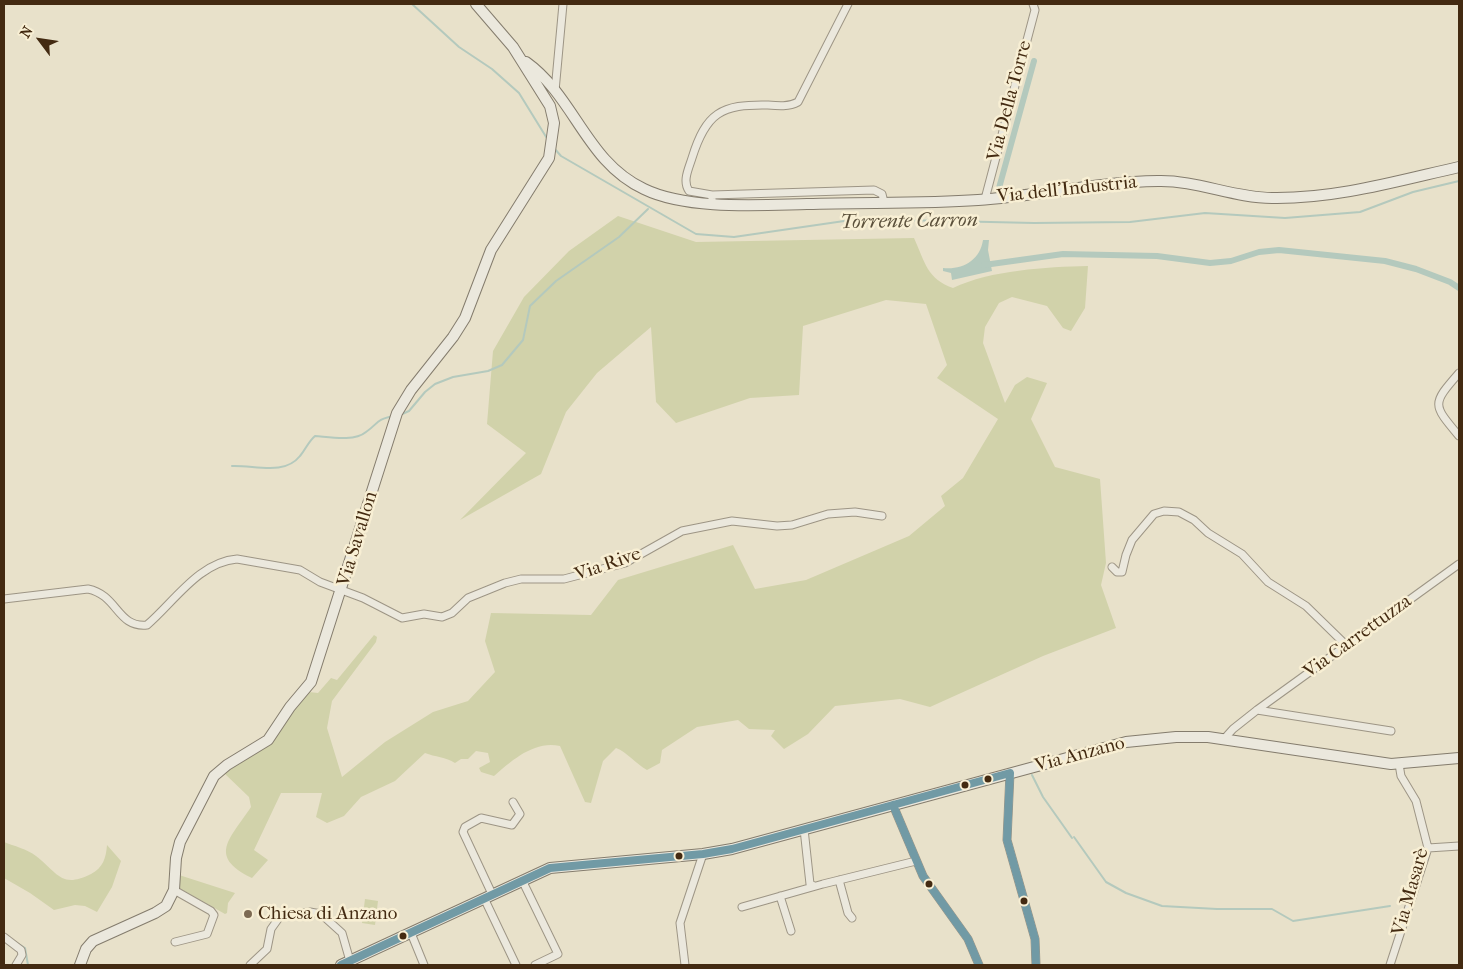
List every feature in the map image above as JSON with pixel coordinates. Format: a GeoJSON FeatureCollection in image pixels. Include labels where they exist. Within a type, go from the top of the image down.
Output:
{"type":"FeatureCollection","features":[{"type":"Feature","properties":{"kind":"main road"},"geometry":{"type":"LineString","coordinates":[[480,5],[521,59]]}},
{"type":"Feature","properties":{"kind":"main road","name":"Via dell'Industria"},"geometry":{"type":"LineString","coordinates":[[521,59],[536,70],[555,92],[604,162],[623,178],[655,194],[755,205],[884,202],[985,199],[1087,186],[1160,181],[1258,198],[1314,196],[1350,192],[1459,167]]}},
{"type":"Feature","properties":{"kind":"main road","name":"Via Savallon"},"geometry":{"type":"LineString","coordinates":[[174,890],[176,858],[180,842],[208,786],[219,770],[268,740],[294,700],[311,682],[396,416],[411,390],[454,337],[465,318],[491,250],[549,158],[554,123],[550,106],[521,59]]}},
{"type":"Feature","properties":{"kind":"main road","name":"Via Anzano"},"geometry":{"type":"LineString","coordinates":[[345,964],[550,868],[564,865],[703,854],[732,849],[1126,742],[1176,736],[1224,739],[1362,762],[1399,764],[1459,758]]}},
{"type":"Feature","properties":{"kind":"main road"},"geometry":{"type":"LineString","coordinates":[[80,965],[86,949],[93,941],[155,914],[166,906],[174,890]]}},
{"type":"Feature","properties":{"kind":"street"},"geometry":{"type":"LineString","coordinates":[[555,92],[564,4]]}},
{"type":"Feature","properties":{"kind":"street"},"geometry":{"type":"LineString","coordinates":[[712,199],[689,191],[686,184],[688,170],[704,126],[724,109],[743,104],[788,106],[798,102],[848,4]]}},
{"type":"Feature","properties":{"kind":"street","name":"Via Della Torre"},"geometry":{"type":"LineString","coordinates":[[985,199],[1035,10],[1033,4]]}},
{"type":"Feature","properties":{"kind":"street"},"geometry":{"type":"LineString","coordinates":[[1459,373],[1440,394],[1438,408],[1459,436]]}},
{"type":"Feature","properties":{"kind":"street"},"geometry":{"type":"LineString","coordinates":[[1112,567],[1117,572],[1122,572],[1132,540],[1154,514],[1164,511],[1178,512],[1194,520],[1208,533],[1242,554],[1268,582],[1306,606],[1346,645]]}},
{"type":"Feature","properties":{"kind":"street","name":"Via Rive"},"geometry":{"type":"LineString","coordinates":[[4,599],[88,589],[99,591],[108,597],[121,616],[140,626],[147,625],[188,584],[208,569],[228,560],[237,559],[290,568],[402,618],[424,614],[442,617],[452,613],[468,598],[505,583],[527,578],[564,579],[625,563],[682,531],[732,520],[792,526],[828,514],[855,512],[882,516]]}},
{"type":"Feature","properties":{"kind":"street","name":"Via Carrettuzza"},"geometry":{"type":"LineString","coordinates":[[1224,739],[1233,729],[1257,710],[1459,564]]}},
{"type":"Feature","properties":{"kind":"street"},"geometry":{"type":"LineString","coordinates":[[1257,710],[1391,731]]}},
{"type":"Feature","properties":{"kind":"street","name":"Via Masarè"},"geometry":{"type":"LineString","coordinates":[[1390,965],[1428,848],[1416,801],[1401,776],[1399,764]]}},
{"type":"Feature","properties":{"kind":"street"},"geometry":{"type":"LineString","coordinates":[[1010,773],[1007,840],[1035,939],[1036,965]]}},
{"type":"Feature","properties":{"kind":"street"},"geometry":{"type":"LineString","coordinates":[[513,802],[520,814],[514,824],[508,825],[481,818],[465,827],[463,832],[516,965]]}},
{"type":"Feature","properties":{"kind":"street"},"geometry":{"type":"LineString","coordinates":[[893,805],[916,861],[930,886],[968,940],[979,965]]}},
{"type":"Feature","properties":{"kind":"street"},"geometry":{"type":"LineString","coordinates":[[804,829],[810,884],[814,886]]}},
{"type":"Feature","properties":{"kind":"street"},"geometry":{"type":"LineString","coordinates":[[1428,848],[1459,846]]}},
{"type":"Feature","properties":{"kind":"street"},"geometry":{"type":"LineString","coordinates":[[685,965],[680,923],[703,854]]}},
{"type":"Feature","properties":{"kind":"street"},"geometry":{"type":"LineString","coordinates":[[742,907],[814,886],[916,861]]}},
{"type":"Feature","properties":{"kind":"street"},"geometry":{"type":"LineString","coordinates":[[522,880],[558,954],[535,965]]}},
{"type":"Feature","properties":{"kind":"street"},"geometry":{"type":"LineString","coordinates":[[839,880],[848,913],[852,918]]}},
{"type":"Feature","properties":{"kind":"street"},"geometry":{"type":"LineString","coordinates":[[174,890],[211,911],[214,915],[207,934],[175,942]]}},
{"type":"Feature","properties":{"kind":"street"},"geometry":{"type":"LineString","coordinates":[[780,896],[791,932]]}},
{"type":"Feature","properties":{"kind":"street"},"geometry":{"type":"LineString","coordinates":[[250,965],[267,949],[274,921],[287,913],[321,914],[342,933],[345,964]]}},
{"type":"Feature","properties":{"kind":"street"},"geometry":{"type":"LineString","coordinates":[[411,933],[424,965]]}},
{"type":"Feature","properties":{"kind":"street"},"geometry":{"type":"LineString","coordinates":[[4,937],[21,950],[22,955],[16,965]]}},
{"type":"Feature","properties":{"kind":"green space"},"geometry":{"type":"Polygon","coordinates":[[[618,216],[696,242],[914,238],[924,262],[932,275],[937,280],[953,288],[1001,273],[1055,267],[1088,266],[1085,308],[1071,331],[1063,328],[1047,306],[1012,297],[999,303],[985,327],[983,343],[1005,403],[1015,385],[1027,377],[1047,383],[1031,419],[1055,467],[1100,479],[1106,563],[1101,585],[1116,628],[1043,656],[930,707],[900,699],[835,706],[808,734],[784,749],[771,736],[775,730],[749,729],[738,720],[697,727],[662,750],[660,763],[647,770],[616,748],[603,761],[591,803],[585,802],[560,746],[551,745],[542,746],[524,753],[494,776],[481,772],[479,768],[490,762],[488,753],[476,751],[468,759],[461,759],[455,763],[448,759],[425,753],[395,781],[361,797],[344,816],[327,823],[316,817],[322,793],[281,793],[254,850],[268,860],[252,878],[238,870],[230,862],[226,854],[230,838],[251,807],[249,797],[224,773],[270,745],[292,712],[309,692],[318,693],[331,678],[337,680],[374,635],[377,637],[376,642],[332,701],[327,728],[342,777],[385,742],[433,712],[468,701],[495,672],[485,641],[491,613],[591,615],[618,580],[733,545],[755,589],[806,580],[909,536],[945,506],[941,496],[963,478],[998,419],[937,378],[947,365],[926,304],[886,300],[803,326],[799,395],[750,398],[676,423],[656,402],[651,327],[597,373],[566,412],[541,474],[460,520],[526,453],[487,424],[493,351],[524,297],[569,251],[618,216]]]}},
{"type":"Feature","properties":{"kind":"green space"},"geometry":{"type":"Polygon","coordinates":[[[4,842],[32,854],[60,877],[66,879],[81,878],[98,869],[105,858],[107,845],[121,861],[112,887],[97,912],[85,906],[75,905],[54,910],[4,878],[4,842]]]}},
{"type":"Feature","properties":{"kind":"green space"},"geometry":{"type":"Polygon","coordinates":[[[179,875],[235,893],[228,903],[227,913],[225,914],[179,888],[179,875]]]}},
{"type":"Feature","properties":{"kind":"green space"},"geometry":{"type":"Polygon","coordinates":[[[365,899],[378,901],[375,925],[362,923],[365,899]]]}},
{"type":"Feature","properties":{"kind":"shaded area"},"geometry":{"type":"Polygon","coordinates":[[[983,240],[989,240],[988,250],[992,271],[952,280],[951,273],[943,271],[943,268],[957,267],[969,262],[978,253],[983,240]]]}},
{"type":"Feature","properties":{"kind":"waterway","name":"Torrente Carron"},"geometry":{"type":"LineString","coordinates":[[412,4],[459,47],[492,69],[519,93],[548,140]]}},
{"type":"Feature","properties":{"kind":"waterway"},"geometry":{"type":"LineString","coordinates":[[999,188],[1034,61]]}},
{"type":"Feature","properties":{"kind":"waterway","name":"Torrente Carron"},"geometry":{"type":"LineString","coordinates":[[554,148],[561,156],[696,234],[734,237],[858,219],[1034,223],[1130,222],[1205,213],[1285,218],[1360,212],[1413,192],[1459,181]]}},
{"type":"Feature","properties":{"kind":"waterway"},"geometry":{"type":"LineString","coordinates":[[400,415],[409,411],[425,392],[435,384],[453,377],[488,371],[502,365],[523,340],[530,306],[556,281],[619,237],[648,209]]}},
{"type":"Feature","properties":{"kind":"waterway"},"geometry":{"type":"LineString","coordinates":[[984,265],[1063,254],[1157,256],[1210,263],[1231,261],[1259,252],[1279,250],[1385,261],[1416,269],[1450,282],[1459,288]]}},
{"type":"Feature","properties":{"kind":"waterway"},"geometry":{"type":"LineString","coordinates":[[232,466],[269,468],[286,466],[300,456],[315,436],[355,437],[366,432],[380,420],[393,416]]}},
{"type":"Feature","properties":{"kind":"waterway"},"geometry":{"type":"LineString","coordinates":[[1032,775],[1043,797],[1072,838]]}},
{"type":"Feature","properties":{"kind":"waterway"},"geometry":{"type":"LineString","coordinates":[[1074,837],[1106,882],[1126,893],[1162,906],[1272,909],[1293,921],[1390,906]]}},
{"type":"Feature","properties":{"kind":"waterway"},"geometry":{"type":"LineString","coordinates":[[17,943],[25,948],[28,965]]}},
{"type":"Feature","properties":{"kind":"transit line"},"geometry":{"type":"LineString","coordinates":[[341,965],[550,868],[703,854],[732,849],[1010,773],[1007,840],[1035,939],[1036,965]]}},
{"type":"Feature","properties":{"kind":"transit line"},"geometry":{"type":"LineString","coordinates":[[893,805],[923,876],[968,939],[979,965]]}},
{"type":"Feature","properties":{"kind":"place","name":"Chiesa di Anzano"},"geometry":{"type":"Point","coordinates":[248,914]}}]}
